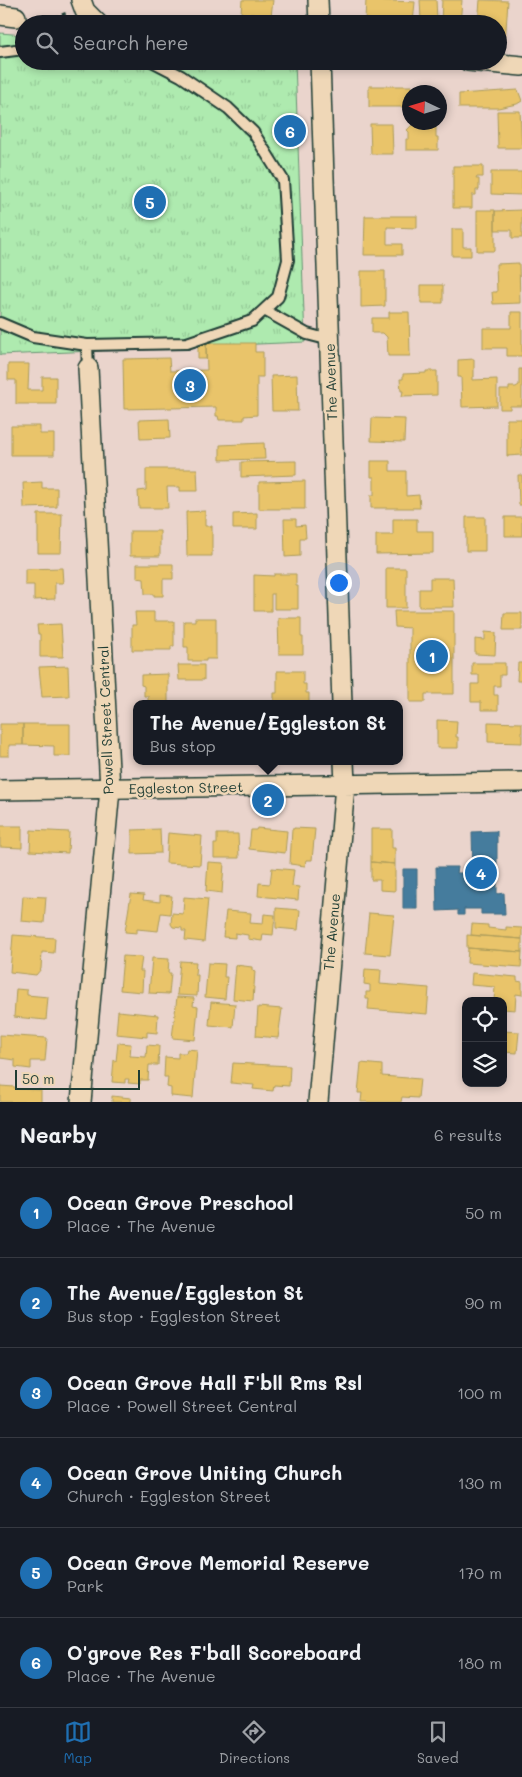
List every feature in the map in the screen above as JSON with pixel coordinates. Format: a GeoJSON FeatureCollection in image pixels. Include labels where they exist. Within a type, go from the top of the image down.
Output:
{"type":"FeatureCollection","features":[{"type":"Feature","properties":{"kind":"street"},"geometry":{"type":"LineString","coordinates":[[318,0],[319,15]]}},
{"type":"Feature","properties":{"kind":"street"},"geometry":{"type":"LineString","coordinates":[[82,3],[90,15]]}},
{"type":"Feature","properties":{"kind":"street"},"geometry":{"type":"LineString","coordinates":[[507,65],[522,66]]}},
{"type":"Feature","properties":{"kind":"street","name":"The Avenue"},"geometry":{"type":"LineString","coordinates":[[320,70],[342,700]]}},
{"type":"Feature","properties":{"kind":"street","name":"Powell Street Central"},"geometry":{"type":"LineString","coordinates":[[81,1102],[110,789],[88,368]]}},
{"type":"Feature","properties":{"kind":"street","name":"The Avenue"},"geometry":{"type":"LineString","coordinates":[[318,1102],[345,785],[344,765]]}},
{"type":"Feature","properties":{"kind":"street","name":"Eggleston Street"},"geometry":{"type":"LineString","coordinates":[[0,790],[522,782]]}},
{"type":"Feature","properties":{"kind":"lane"},"geometry":{"type":"LineString","coordinates":[[0,52],[15,50]]}},
{"type":"Feature","properties":{"kind":"lane"},"geometry":{"type":"LineString","coordinates":[[0,323],[33,337],[87,346],[187,343],[252,321],[278,297],[288,260],[283,180],[253,132],[228,108],[169,70]]}},
{"type":"Feature","properties":{"kind":"lane"},"geometry":{"type":"LineString","coordinates":[[264,310],[307,334],[330,340]]}},
{"type":"Feature","properties":{"kind":"lane"},"geometry":{"type":"LineString","coordinates":[[87,346],[88,368]]}},
{"type":"Feature","properties":{"kind":"path"},"geometry":{"type":"LineString","coordinates":[[58,15],[82,3]]}},
{"type":"Feature","properties":{"kind":"green space"},"geometry":{"type":"Polygon","coordinates":[[[0,33],[15,34],[15,70],[295,70],[305,342],[0,355],[0,33]]]}},
{"type":"Feature","properties":{"kind":"building: Homes"},"geometry":{"type":"Polygon","coordinates":[[[242,0],[273,0],[271,15],[241,13],[242,0]]]}},
{"type":"Feature","properties":{"kind":"building: Homes"},"geometry":{"type":"Polygon","coordinates":[[[366,0],[415,2],[414,15],[365,15],[366,0]]]}},
{"type":"Feature","properties":{"kind":"building: Homes"},"geometry":{"type":"Polygon","coordinates":[[[420,0],[436,0],[437,15],[421,15],[420,0]]]}},
{"type":"Feature","properties":{"kind":"building: Homes"},"geometry":{"type":"Polygon","coordinates":[[[442,0],[462,0],[461,15],[441,15],[442,0]]]}},
{"type":"Feature","properties":{"kind":"building: Homes"},"geometry":{"type":"Polygon","coordinates":[[[480,0],[508,1],[507,15],[479,15],[480,0]]]}},
{"type":"Feature","properties":{"kind":"building: Homes"},"geometry":{"type":"Polygon","coordinates":[[[369,86],[402,86],[402,107],[369,107],[369,86]]]}},
{"type":"Feature","properties":{"kind":"building: Homes"},"geometry":{"type":"Polygon","coordinates":[[[518,90],[522,101],[517,104],[498,108],[459,108],[459,94],[518,90]]]}},
{"type":"Feature","properties":{"kind":"building: Homes"},"geometry":{"type":"Polygon","coordinates":[[[497,111],[520,111],[522,148],[498,148],[497,111]]]}},
{"type":"Feature","properties":{"kind":"building: Homes"},"geometry":{"type":"Polygon","coordinates":[[[370,124],[392,124],[393,154],[371,154],[370,124]]]}},
{"type":"Feature","properties":{"kind":"building: Homes"},"geometry":{"type":"Polygon","coordinates":[[[291,125],[297,134],[292,137],[285,129],[291,125]]]}},
{"type":"Feature","properties":{"kind":"building: Homes"},"geometry":{"type":"Polygon","coordinates":[[[407,130],[436,130],[438,150],[406,150],[406,139],[409,139],[409,132],[407,130]]]}},
{"type":"Feature","properties":{"kind":"building: Homes"},"geometry":{"type":"Polygon","coordinates":[[[453,166],[483,166],[483,177],[477,177],[476,179],[479,179],[479,190],[476,190],[476,195],[472,195],[472,208],[453,208],[453,166]]]}},
{"type":"Feature","properties":{"kind":"building: Homes"},"geometry":{"type":"Polygon","coordinates":[[[491,172],[522,172],[522,195],[491,194],[491,172]]]}},
{"type":"Feature","properties":{"kind":"building: Homes"},"geometry":{"type":"Polygon","coordinates":[[[477,210],[495,210],[495,251],[477,251],[477,210]]]}},
{"type":"Feature","properties":{"kind":"building: Homes"},"geometry":{"type":"Polygon","coordinates":[[[522,210],[522,238],[512,238],[512,230],[495,230],[495,211],[522,210]]]}},
{"type":"Feature","properties":{"kind":"building: Homes"},"geometry":{"type":"Polygon","coordinates":[[[365,216],[417,216],[417,228],[387,227],[387,244],[402,244],[402,255],[364,255],[365,216]]]}},
{"type":"Feature","properties":{"kind":"building: Homes"},"geometry":{"type":"Polygon","coordinates":[[[452,229],[463,229],[463,247],[471,247],[471,256],[452,256],[452,229]]]}},
{"type":"Feature","properties":{"kind":"building: Homes"},"geometry":{"type":"Polygon","coordinates":[[[519,263],[520,303],[493,304],[492,292],[497,292],[496,264],[519,263]]]}},
{"type":"Feature","properties":{"kind":"building: Homes"},"geometry":{"type":"Polygon","coordinates":[[[361,271],[385,271],[385,306],[361,307],[361,271]]]}},
{"type":"Feature","properties":{"kind":"building: Homes"},"geometry":{"type":"Polygon","coordinates":[[[421,285],[443,285],[443,303],[421,303],[421,285]]]}},
{"type":"Feature","properties":{"kind":"building: Homes"},"geometry":{"type":"Polygon","coordinates":[[[389,312],[409,312],[410,356],[388,356],[387,337],[383,333],[372,333],[372,318],[389,318],[389,312]]]}},
{"type":"Feature","properties":{"kind":"building: Homes"},"geometry":{"type":"Polygon","coordinates":[[[511,312],[522,312],[522,356],[507,356],[507,348],[483,348],[483,328],[511,328],[511,312]]]}},
{"type":"Feature","properties":{"kind":"building: Homes"},"geometry":{"type":"Polygon","coordinates":[[[198,343],[206,343],[206,359],[198,359],[198,343]]]}},
{"type":"Feature","properties":{"kind":"building: Homes"},"geometry":{"type":"Polygon","coordinates":[[[206,343],[255,343],[255,352],[263,352],[263,377],[257,377],[257,415],[244,416],[244,420],[219,420],[218,416],[216,416],[216,407],[124,409],[123,359],[169,358],[170,371],[207,370],[206,343]]]}},
{"type":"Feature","properties":{"kind":"building: Homes"},"geometry":{"type":"Polygon","coordinates":[[[474,359],[474,377],[472,377],[472,380],[497,379],[497,406],[462,407],[461,377],[458,377],[458,360],[474,359]]]}},
{"type":"Feature","properties":{"kind":"building: Homes"},"geometry":{"type":"Polygon","coordinates":[[[8,364],[29,364],[28,390],[42,390],[42,377],[56,377],[56,404],[16,404],[16,380],[8,380],[8,364]]]}},
{"type":"Feature","properties":{"kind":"building: Homes"},"geometry":{"type":"Polygon","coordinates":[[[519,369],[522,369],[522,406],[510,406],[510,409],[500,409],[500,390],[509,390],[509,387],[519,385],[519,369]]]}},
{"type":"Feature","properties":{"kind":"building: Homes"},"geometry":{"type":"Polygon","coordinates":[[[426,371],[437,371],[437,395],[402,396],[403,391],[401,391],[400,379],[403,379],[403,374],[426,373],[426,371]]]}},
{"type":"Feature","properties":{"kind":"building: Homes"},"geometry":{"type":"Polygon","coordinates":[[[297,375],[298,411],[272,411],[271,376],[297,375]]]}},
{"type":"Feature","properties":{"kind":"building: Homes"},"geometry":{"type":"Polygon","coordinates":[[[372,418],[405,419],[404,442],[371,441],[372,418]]]}},
{"type":"Feature","properties":{"kind":"building: Homes"},"geometry":{"type":"Polygon","coordinates":[[[169,419],[170,438],[140,439],[139,420],[169,419]]]}},
{"type":"Feature","properties":{"kind":"building: Homes"},"geometry":{"type":"Polygon","coordinates":[[[507,419],[522,419],[522,455],[507,456],[507,419]]]}},
{"type":"Feature","properties":{"kind":"building: Homes"},"geometry":{"type":"Polygon","coordinates":[[[11,426],[40,426],[40,434],[54,434],[54,455],[11,455],[11,426]]]}},
{"type":"Feature","properties":{"kind":"building: Homes"},"geometry":{"type":"Polygon","coordinates":[[[264,443],[265,459],[220,460],[220,445],[264,443]]]}},
{"type":"Feature","properties":{"kind":"building: Homes"},"geometry":{"type":"Polygon","coordinates":[[[296,461],[296,475],[241,477],[241,462],[296,461]]]}},
{"type":"Feature","properties":{"kind":"building: Homes"},"geometry":{"type":"Polygon","coordinates":[[[371,461],[390,461],[390,471],[406,471],[406,496],[419,495],[420,508],[371,508],[371,495],[374,495],[374,477],[371,477],[371,461]]]}},
{"type":"Feature","properties":{"kind":"building: Homes"},"geometry":{"type":"Polygon","coordinates":[[[146,469],[197,469],[198,491],[180,491],[180,487],[167,487],[168,508],[139,508],[138,491],[146,490],[146,469]]]}},
{"type":"Feature","properties":{"kind":"building: Homes"},"geometry":{"type":"Polygon","coordinates":[[[518,475],[522,475],[522,505],[519,505],[518,475]]]}},
{"type":"Feature","properties":{"kind":"building: Homes"},"geometry":{"type":"Polygon","coordinates":[[[305,481],[305,509],[259,509],[259,482],[305,481]]]}},
{"type":"Feature","properties":{"kind":"building: Homes"},"geometry":{"type":"Polygon","coordinates":[[[42,482],[42,488],[57,488],[57,507],[24,508],[23,483],[42,482]]]}},
{"type":"Feature","properties":{"kind":"building: Homes"},"geometry":{"type":"Polygon","coordinates":[[[205,511],[205,526],[212,526],[212,556],[187,556],[186,512],[205,511]]]}},
{"type":"Feature","properties":{"kind":"building: Homes"},"geometry":{"type":"Polygon","coordinates":[[[257,513],[257,529],[233,529],[233,514],[257,513]]]}},
{"type":"Feature","properties":{"kind":"building: Homes"},"geometry":{"type":"Polygon","coordinates":[[[38,514],[62,514],[61,553],[38,553],[38,514]]]}},
{"type":"Feature","properties":{"kind":"building: Homes"},"geometry":{"type":"Polygon","coordinates":[[[466,517],[485,517],[485,551],[466,551],[466,517]]]}},
{"type":"Feature","properties":{"kind":"building: Homes"},"geometry":{"type":"Polygon","coordinates":[[[505,517],[522,517],[522,536],[505,536],[505,517]]]}},
{"type":"Feature","properties":{"kind":"building: Homes"},"geometry":{"type":"Polygon","coordinates":[[[284,519],[296,519],[296,526],[305,525],[306,538],[300,538],[300,556],[285,557],[284,519]]]}},
{"type":"Feature","properties":{"kind":"building: Homes"},"geometry":{"type":"Polygon","coordinates":[[[393,519],[417,519],[417,531],[433,531],[433,553],[376,554],[376,535],[393,535],[393,519]]]}},
{"type":"Feature","properties":{"kind":"building: Homes"},"geometry":{"type":"Polygon","coordinates":[[[130,531],[160,531],[160,556],[130,556],[130,531]]]}},
{"type":"Feature","properties":{"kind":"building: Homes"},"geometry":{"type":"Polygon","coordinates":[[[137,564],[173,564],[173,579],[163,579],[163,596],[145,594],[144,579],[137,578],[137,564]]]}},
{"type":"Feature","properties":{"kind":"building: Homes"},"geometry":{"type":"Polygon","coordinates":[[[62,568],[63,583],[55,583],[55,599],[34,600],[34,585],[25,585],[25,569],[62,568]]]}},
{"type":"Feature","properties":{"kind":"building: Homes"},"geometry":{"type":"Polygon","coordinates":[[[386,568],[406,568],[406,608],[386,608],[386,568]]]}},
{"type":"Feature","properties":{"kind":"building: Homes"},"geometry":{"type":"Polygon","coordinates":[[[274,574],[296,574],[298,609],[274,609],[274,594],[271,594],[271,611],[254,611],[254,575],[274,576],[274,574]]]}},
{"type":"Feature","properties":{"kind":"building: Homes"},"geometry":{"type":"Polygon","coordinates":[[[430,578],[453,578],[454,607],[419,607],[419,589],[430,589],[430,578]]]}},
{"type":"Feature","properties":{"kind":"building: Homes"},"geometry":{"type":"Polygon","coordinates":[[[394,611],[454,611],[454,694],[425,694],[425,702],[410,702],[410,628],[395,627],[394,611]]]}},
{"type":"Feature","properties":{"kind":"building: Homes"},"geometry":{"type":"Polygon","coordinates":[[[135,612],[154,612],[154,621],[174,621],[174,646],[171,646],[171,650],[132,650],[132,625],[136,625],[135,612]]]}},
{"type":"Feature","properties":{"kind":"building: Homes"},"geometry":{"type":"Polygon","coordinates":[[[504,613],[522,613],[522,630],[503,630],[504,613]]]}},
{"type":"Feature","properties":{"kind":"building: Homes"},"geometry":{"type":"Polygon","coordinates":[[[195,618],[216,618],[216,659],[188,661],[188,647],[184,647],[184,621],[195,621],[195,618]]]}},
{"type":"Feature","properties":{"kind":"building: Homes"},"geometry":{"type":"Polygon","coordinates":[[[278,618],[301,618],[303,654],[279,654],[278,618]]]}},
{"type":"Feature","properties":{"kind":"building: Homes"},"geometry":{"type":"Polygon","coordinates":[[[61,624],[63,657],[40,657],[40,634],[38,634],[37,625],[61,624]]]}},
{"type":"Feature","properties":{"kind":"building: Homes"},"geometry":{"type":"Polygon","coordinates":[[[485,632],[496,633],[495,655],[475,654],[475,639],[485,640],[485,632]]]}},
{"type":"Feature","properties":{"kind":"building: Homes"},"geometry":{"type":"Polygon","coordinates":[[[472,663],[505,663],[505,675],[500,675],[500,686],[494,686],[494,695],[498,695],[498,710],[481,710],[481,702],[471,702],[471,684],[479,684],[479,675],[472,675],[472,663]]]}},
{"type":"Feature","properties":{"kind":"building: Homes"},"geometry":{"type":"Polygon","coordinates":[[[518,663],[522,663],[522,681],[517,681],[518,663]]]}},
{"type":"Feature","properties":{"kind":"building: Homes"},"geometry":{"type":"Polygon","coordinates":[[[178,665],[204,665],[204,680],[179,680],[178,665]]]}},
{"type":"Feature","properties":{"kind":"building: Homes"},"geometry":{"type":"Polygon","coordinates":[[[68,666],[69,696],[42,697],[39,667],[68,666]]]}},
{"type":"Feature","properties":{"kind":"building: Homes"},"geometry":{"type":"Polygon","coordinates":[[[277,671],[303,671],[303,684],[306,684],[306,693],[309,693],[309,700],[274,700],[274,693],[277,693],[277,671]]]}},
{"type":"Feature","properties":{"kind":"building: Homes"},"geometry":{"type":"Polygon","coordinates":[[[168,674],[168,700],[148,700],[148,696],[144,696],[141,675],[168,674]]]}},
{"type":"Feature","properties":{"kind":"building: Homes"},"geometry":{"type":"Polygon","coordinates":[[[437,720],[457,721],[456,737],[458,737],[458,748],[437,748],[437,720]]]}},
{"type":"Feature","properties":{"kind":"building: Homes"},"geometry":{"type":"Polygon","coordinates":[[[488,722],[522,723],[522,743],[488,742],[488,722]]]}},
{"type":"Feature","properties":{"kind":"building: Homes"},"geometry":{"type":"Polygon","coordinates":[[[0,724],[23,724],[23,745],[9,745],[9,756],[0,756],[0,724]]]}},
{"type":"Feature","properties":{"kind":"building: Homes"},"geometry":{"type":"Polygon","coordinates":[[[23,724],[70,724],[70,756],[54,756],[54,746],[23,745],[23,724]]]}},
{"type":"Feature","properties":{"kind":"building: Homes"},"geometry":{"type":"Polygon","coordinates":[[[0,826],[22,826],[22,848],[0,847],[0,826]]]}},
{"type":"Feature","properties":{"kind":"building: Homes"},"geometry":{"type":"Polygon","coordinates":[[[257,828],[287,831],[285,853],[249,849],[251,830],[256,830],[257,828]]]}},
{"type":"Feature","properties":{"kind":"building: Homes"},"geometry":{"type":"Polygon","coordinates":[[[160,829],[161,853],[132,854],[132,830],[160,829]]]}},
{"type":"Feature","properties":{"kind":"building: Homes"},"geometry":{"type":"Polygon","coordinates":[[[292,829],[315,829],[312,860],[306,860],[305,866],[290,864],[292,829]]]}},
{"type":"Feature","properties":{"kind":"building: Homes"},"geometry":{"type":"Polygon","coordinates":[[[371,829],[392,829],[392,848],[395,848],[395,864],[371,862],[371,829]]]}},
{"type":"Feature","properties":{"kind":"building: Homes"},"geometry":{"type":"Polygon","coordinates":[[[31,830],[69,832],[68,853],[30,851],[31,830]]]}},
{"type":"Feature","properties":{"kind":"building: Homes"},"geometry":{"type":"Polygon","coordinates":[[[168,833],[202,836],[200,865],[166,863],[168,833]]]}},
{"type":"Feature","properties":{"kind":"building: Homes"},"geometry":{"type":"Polygon","coordinates":[[[217,834],[238,834],[239,858],[214,858],[214,844],[217,844],[217,834]]]}},
{"type":"Feature","properties":{"kind":"building: Homes"},"geometry":{"type":"Polygon","coordinates":[[[208,862],[224,863],[222,893],[206,891],[208,862]]]}},
{"type":"Feature","properties":{"kind":"building: Homes"},"geometry":{"type":"Polygon","coordinates":[[[371,862],[395,864],[395,891],[380,890],[380,880],[371,880],[371,862]]]}},
{"type":"Feature","properties":{"kind":"building: Homes"},"geometry":{"type":"Polygon","coordinates":[[[272,868],[294,870],[292,886],[299,887],[298,900],[258,896],[259,883],[270,884],[272,868]]]}},
{"type":"Feature","properties":{"kind":"building: Homes"},"geometry":{"type":"Polygon","coordinates":[[[131,894],[144,895],[143,900],[160,902],[160,895],[172,896],[170,914],[161,913],[158,931],[137,929],[137,933],[125,932],[131,894]]]}},
{"type":"Feature","properties":{"kind":"building: Homes"},"geometry":{"type":"Polygon","coordinates":[[[23,896],[46,897],[44,923],[21,921],[23,896]]]}},
{"type":"Feature","properties":{"kind":"building: Homes"},"geometry":{"type":"Polygon","coordinates":[[[184,897],[208,899],[204,942],[185,940],[186,931],[182,931],[182,928],[173,927],[171,924],[172,913],[183,914],[184,897]]]}},
{"type":"Feature","properties":{"kind":"building: Homes"},"geometry":{"type":"Polygon","coordinates":[[[276,908],[300,910],[298,930],[276,928],[276,908]]]}},
{"type":"Feature","properties":{"kind":"building: Homes"},"geometry":{"type":"Polygon","coordinates":[[[226,911],[251,913],[250,923],[263,924],[264,914],[275,915],[273,935],[263,934],[262,941],[248,939],[248,935],[235,933],[235,938],[223,937],[226,911]]]}},
{"type":"Feature","properties":{"kind":"building: Homes"},"geometry":{"type":"Polygon","coordinates":[[[369,913],[394,915],[390,955],[365,953],[369,913]]]}},
{"type":"Feature","properties":{"kind":"building: Homes"},"geometry":{"type":"Polygon","coordinates":[[[472,924],[488,925],[488,928],[506,930],[506,927],[522,928],[522,939],[471,935],[472,924]]]}},
{"type":"Feature","properties":{"kind":"building: Homes"},"geometry":{"type":"Polygon","coordinates":[[[13,935],[55,938],[54,953],[42,952],[41,969],[36,975],[10,972],[13,935]]]}},
{"type":"Feature","properties":{"kind":"building: Homes"},"geometry":{"type":"Polygon","coordinates":[[[467,935],[522,939],[522,952],[467,948],[467,935]]]}},
{"type":"Feature","properties":{"kind":"building: Homes"},"geometry":{"type":"Polygon","coordinates":[[[468,948],[522,952],[521,967],[467,963],[468,948]]]}},
{"type":"Feature","properties":{"kind":"building: Homes"},"geometry":{"type":"Polygon","coordinates":[[[123,956],[142,957],[140,971],[143,971],[142,992],[120,990],[123,956]]]}},
{"type":"Feature","properties":{"kind":"building: Homes"},"geometry":{"type":"Polygon","coordinates":[[[152,958],[169,959],[168,973],[171,973],[169,994],[149,993],[152,958]]]}},
{"type":"Feature","properties":{"kind":"building: Homes"},"geometry":{"type":"Polygon","coordinates":[[[180,961],[196,962],[195,975],[198,975],[197,996],[177,995],[180,961]]]}},
{"type":"Feature","properties":{"kind":"building: Homes"},"geometry":{"type":"Polygon","coordinates":[[[208,963],[225,964],[224,977],[227,977],[225,999],[205,997],[208,963]]]}},
{"type":"Feature","properties":{"kind":"building: Homes"},"geometry":{"type":"Polygon","coordinates":[[[236,965],[252,967],[252,970],[255,971],[253,1001],[233,999],[236,965]]]}},
{"type":"Feature","properties":{"kind":"building: Homes"},"geometry":{"type":"Polygon","coordinates":[[[365,969],[381,970],[380,984],[429,988],[427,1014],[368,1009],[369,999],[366,999],[366,992],[370,992],[370,985],[364,984],[365,969]]]}},
{"type":"Feature","properties":{"kind":"building: Homes"},"geometry":{"type":"Polygon","coordinates":[[[472,973],[517,977],[517,981],[522,982],[522,995],[516,994],[515,1010],[507,1009],[507,997],[494,997],[495,987],[471,985],[472,973]]]}},
{"type":"Feature","properties":{"kind":"building: Homes"},"geometry":{"type":"Polygon","coordinates":[[[16,989],[27,990],[27,995],[48,997],[46,1020],[14,1017],[16,989]]]}},
{"type":"Feature","properties":{"kind":"building: Homes"},"geometry":{"type":"Polygon","coordinates":[[[177,997],[194,998],[193,1006],[198,1007],[195,1040],[172,1038],[177,997]]]}},
{"type":"Feature","properties":{"kind":"building: Homes"},"geometry":{"type":"Polygon","coordinates":[[[211,1002],[235,1004],[233,1027],[209,1025],[211,1002]]]}},
{"type":"Feature","properties":{"kind":"building: Homes"},"geometry":{"type":"Polygon","coordinates":[[[258,1007],[282,1009],[278,1038],[256,1036],[258,1007]]]}},
{"type":"Feature","properties":{"kind":"building: Homes"},"geometry":{"type":"Polygon","coordinates":[[[118,1011],[158,1015],[157,1033],[147,1032],[147,1037],[116,1034],[118,1011]]]}},
{"type":"Feature","properties":{"kind":"building: Homes"},"geometry":{"type":"Polygon","coordinates":[[[507,1031],[519,1032],[517,1053],[507,1052],[507,1031]]]}},
{"type":"Feature","properties":{"kind":"building: Homes"},"geometry":{"type":"Polygon","coordinates":[[[0,1035],[47,1038],[45,1061],[31,1061],[31,1069],[15,1067],[15,1060],[0,1058],[0,1035]]]}},
{"type":"Feature","properties":{"kind":"building: Homes"},"geometry":{"type":"Polygon","coordinates":[[[118,1043],[131,1044],[130,1056],[146,1057],[147,1045],[159,1046],[158,1065],[149,1065],[148,1080],[140,1080],[140,1084],[128,1083],[129,1079],[125,1079],[125,1083],[112,1082],[118,1043]]]}},
{"type":"Feature","properties":{"kind":"building: Homes"},"geometry":{"type":"Polygon","coordinates":[[[187,1049],[197,1050],[193,1098],[171,1096],[171,1088],[167,1087],[168,1077],[164,1077],[165,1057],[178,1058],[178,1053],[186,1053],[187,1049]]]}},
{"type":"Feature","properties":{"kind":"building: Homes"},"geometry":{"type":"Polygon","coordinates":[[[233,1063],[290,1066],[289,1086],[274,1085],[273,1091],[253,1089],[254,1085],[231,1083],[233,1063]]]}},
{"type":"Feature","properties":{"kind":"building: Homes"},"geometry":{"type":"Polygon","coordinates":[[[361,1063],[382,1065],[382,1076],[420,1079],[418,1098],[402,1097],[401,1102],[361,1102],[362,1093],[358,1093],[361,1063]]]}},
{"type":"Feature","properties":{"kind":"building: Homes"},"geometry":{"type":"Polygon","coordinates":[[[0,1086],[15,1087],[15,1089],[41,1090],[41,1102],[0,1102],[0,1086]]]}},
{"type":"Feature","properties":{"kind":"building: Homes"},"geometry":{"type":"Polygon","coordinates":[[[112,1096],[131,1098],[131,1102],[112,1102],[112,1096]]]}},
{"type":"Feature","properties":{"kind":"building: Public"},"geometry":{"type":"Polygon","coordinates":[[[497,831],[497,894],[504,893],[505,914],[481,914],[481,909],[464,909],[464,915],[458,915],[458,910],[437,911],[436,867],[458,867],[457,873],[473,873],[472,832],[497,831]]]}},
{"type":"Feature","properties":{"kind":"building: Public"},"geometry":{"type":"Polygon","coordinates":[[[403,869],[417,869],[417,909],[403,909],[403,869]]]}},
{"type":"Feature","properties":{"kind":"place","name":"O'grove Res F'ball Scoreboard"},"geometry":{"type":"Point","coordinates":[290,131]}},
{"type":"Feature","properties":{"kind":"place","name":"Ocean Grove Memorial Reserve"},"geometry":{"type":"Point","coordinates":[150,202]}},
{"type":"Feature","properties":{"kind":"place","name":"Ocean Grove Hall F'bll Rms Rsl"},"geometry":{"type":"Point","coordinates":[190,385]}},
{"type":"Feature","properties":{"kind":"place","name":"Ocean Grove Preschool"},"geometry":{"type":"Point","coordinates":[432,656]}},
{"type":"Feature","properties":{"kind":"place","name":"The Avenue/Eggleston St"},"geometry":{"type":"Point","coordinates":[268,800]}},
{"type":"Feature","properties":{"kind":"place","name":"Ocean Grove Uniting Church"},"geometry":{"type":"Point","coordinates":[481,873]}}]}
